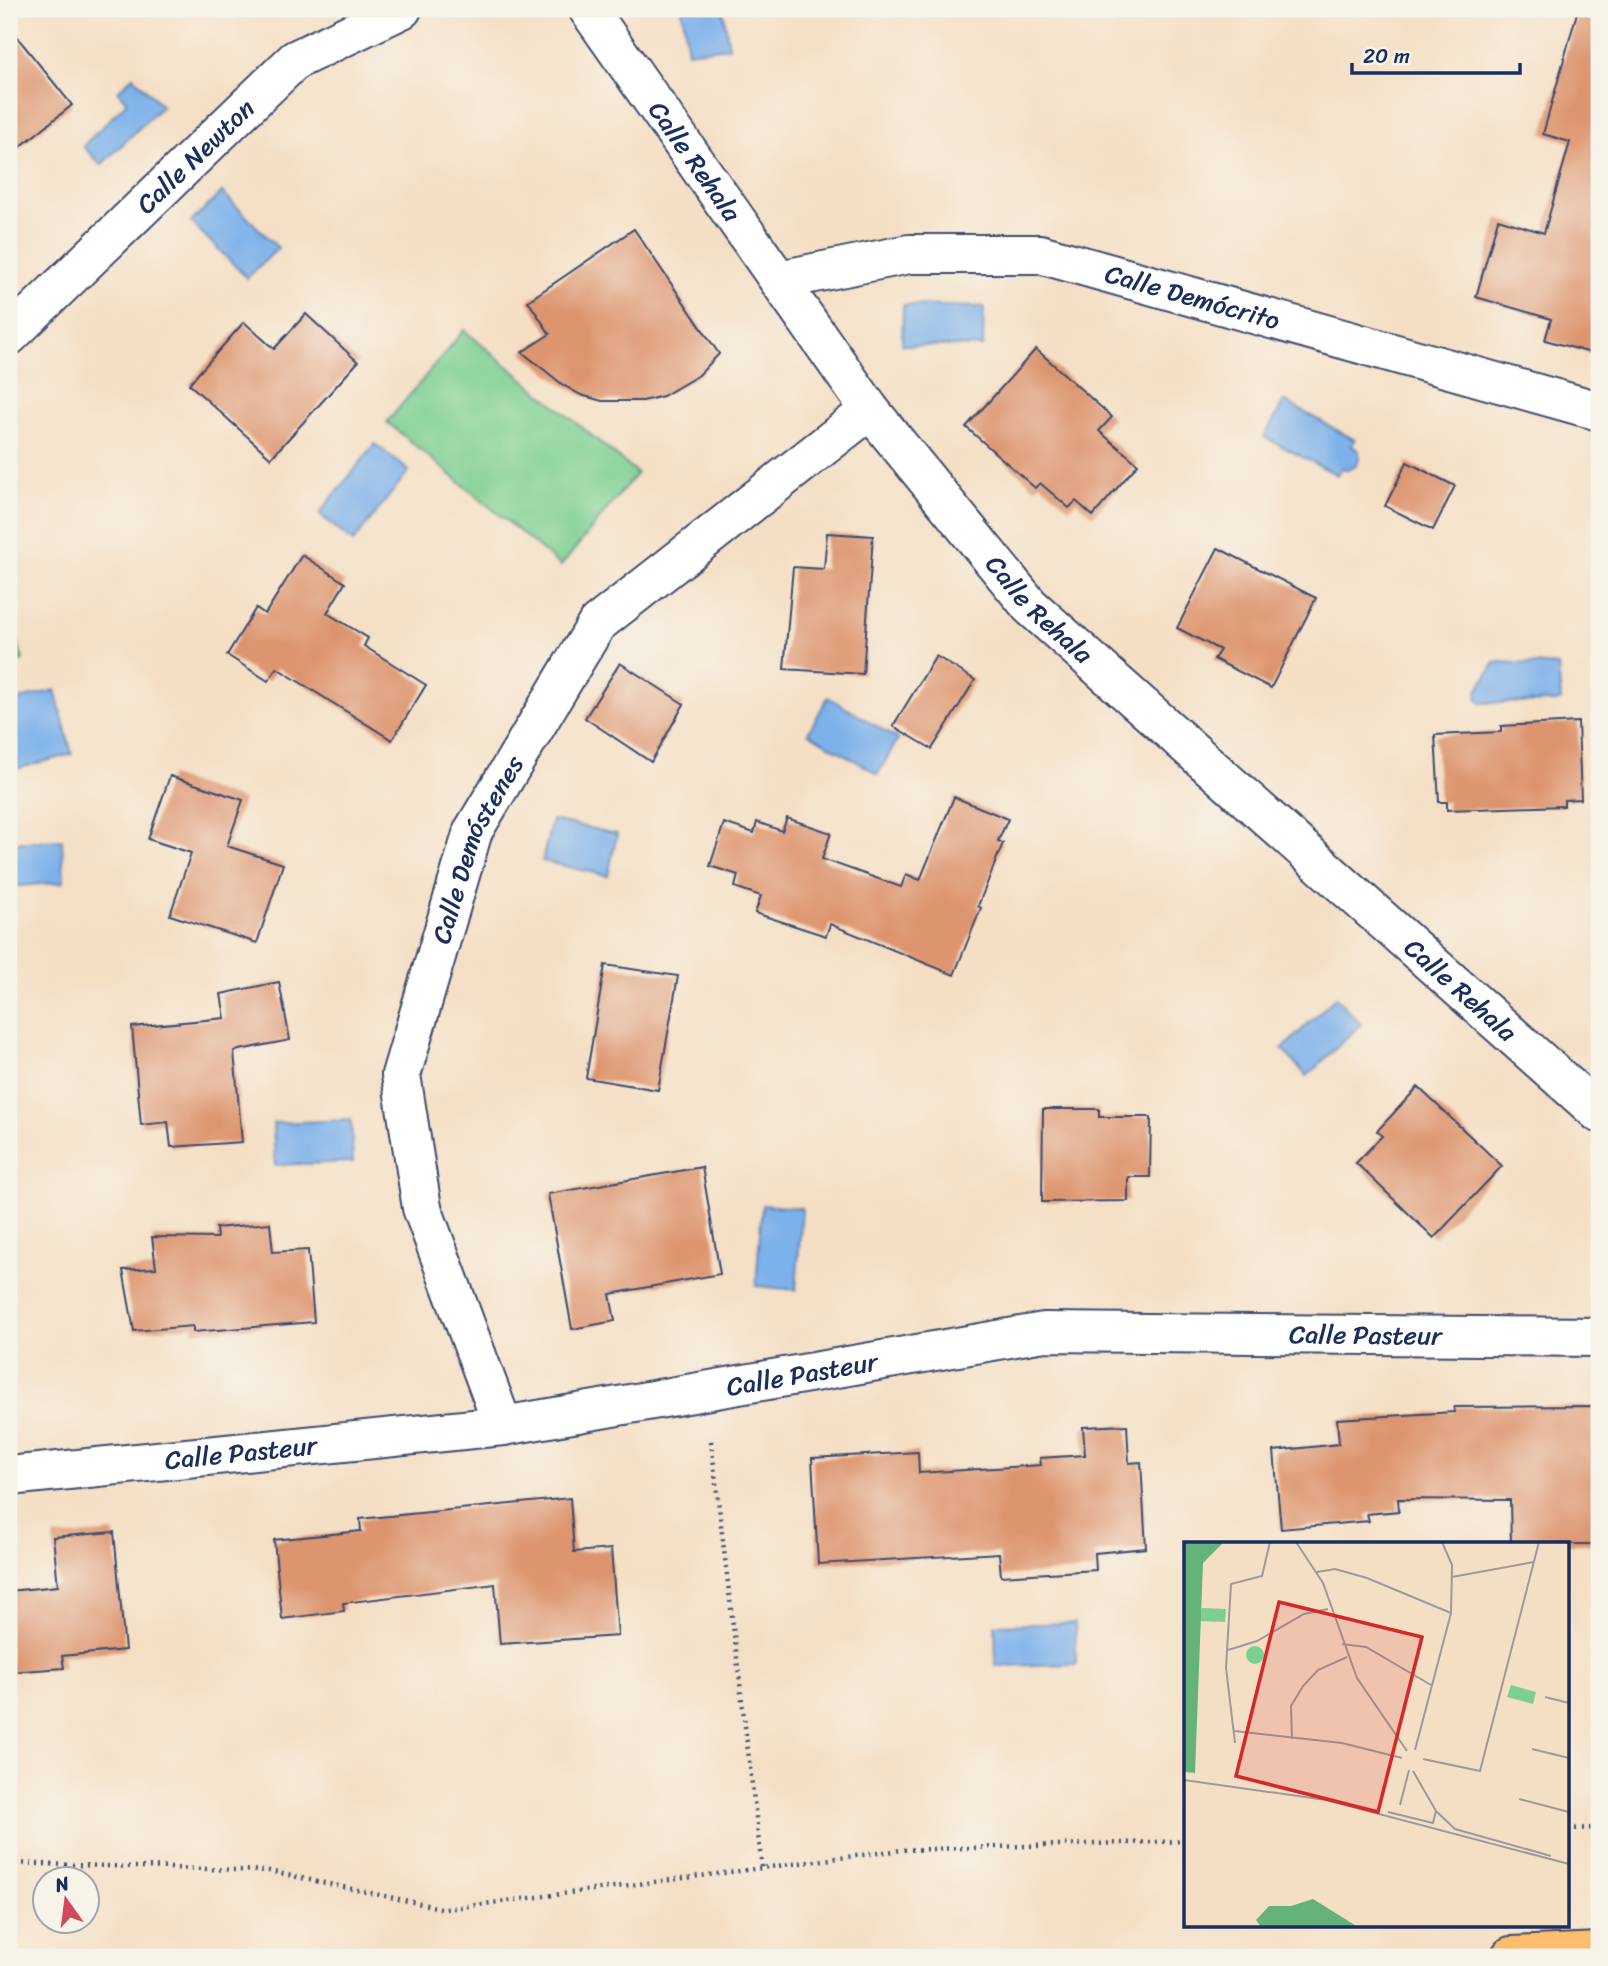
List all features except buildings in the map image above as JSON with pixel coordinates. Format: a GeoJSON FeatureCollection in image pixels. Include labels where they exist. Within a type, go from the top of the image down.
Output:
{"type":"FeatureCollection","features":[{"type":"Feature","properties":{"kind":"highway"},"geometry":{"type":"LineString","coordinates":[[1505,1956],[1599,1952]]}},
{"type":"Feature","properties":{"kind":"highway"},"geometry":{"type":"LineString","coordinates":[[1505,1956],[1582,1957]]}},
{"type":"Feature","properties":{"kind":"street","name":"Calle Newton"},"geometry":{"type":"LineString","coordinates":[[9,336],[295,60],[402,9]]}},
{"type":"Feature","properties":{"kind":"street","name":"Calle Rehala"},"geometry":{"type":"LineString","coordinates":[[589,9],[870,410],[1030,606],[1599,1113]]}},
{"type":"Feature","properties":{"kind":"street","name":"Calle Demócrito"},"geometry":{"type":"LineString","coordinates":[[779,280],[909,254],[1040,254],[1599,411]]}},
{"type":"Feature","properties":{"kind":"street","name":"Calle Demóstenes"},"geometry":{"type":"LineString","coordinates":[[503,1426],[422,1208],[401,1075],[473,831],[597,624],[870,410]]}},
{"type":"Feature","properties":{"kind":"street","name":"Calle Pasteur"},"geometry":{"type":"LineString","coordinates":[[9,1476],[503,1426],[1044,1332],[1599,1337]]}},
{"type":"Feature","properties":{"kind":"path"},"geometry":{"type":"LineString","coordinates":[[705,1391],[762,1868]]}},
{"type":"Feature","properties":{"kind":"path"},"geometry":{"type":"LineString","coordinates":[[1570,1829],[1599,1828]]}},
{"type":"Feature","properties":{"kind":"path"},"geometry":{"type":"LineString","coordinates":[[9,1863],[269,1871],[445,1909],[901,1850],[1184,1841]]}},
{"type":"Feature","properties":{"kind":"green space"},"geometry":{"type":"Polygon","coordinates":[[[464,330],[637,473],[561,566],[387,422],[464,330]]]}},
{"type":"Feature","properties":{"kind":"green space"},"geometry":{"type":"Polygon","coordinates":[[[9,613],[23,660],[9,665],[9,613]]]}},
{"type":"Feature","properties":{"kind":"water"},"geometry":{"type":"Polygon","coordinates":[[[682,9],[723,9],[729,47],[688,52],[682,9]]]}},
{"type":"Feature","properties":{"kind":"water"},"geometry":{"type":"Polygon","coordinates":[[[133,76],[162,106],[101,165],[83,146],[127,102],[118,91],[133,76]]]}},
{"type":"Feature","properties":{"kind":"water"},"geometry":{"type":"Polygon","coordinates":[[[222,192],[278,248],[247,278],[191,222],[222,192]]]}},
{"type":"Feature","properties":{"kind":"water"},"geometry":{"type":"Polygon","coordinates":[[[903,305],[984,307],[983,347],[902,345],[903,305]]]}},
{"type":"Feature","properties":{"kind":"water"},"geometry":{"type":"Polygon","coordinates":[[[1284,401],[1355,440],[1352,446],[1359,451],[1356,466],[1350,469],[1341,468],[1337,475],[1264,437],[1284,401]]]}},
{"type":"Feature","properties":{"kind":"water"},"geometry":{"type":"Polygon","coordinates":[[[375,444],[409,471],[353,542],[319,514],[375,444]]]}},
{"type":"Feature","properties":{"kind":"water"},"geometry":{"type":"Polygon","coordinates":[[[1495,663],[1558,666],[1561,700],[1481,703],[1477,691],[1495,663]]]}},
{"type":"Feature","properties":{"kind":"water"},"geometry":{"type":"Polygon","coordinates":[[[55,690],[72,754],[9,771],[9,702],[55,690]]]}},
{"type":"Feature","properties":{"kind":"water"},"geometry":{"type":"Polygon","coordinates":[[[828,697],[898,739],[878,774],[808,733],[828,697]]]}},
{"type":"Feature","properties":{"kind":"water"},"geometry":{"type":"Polygon","coordinates":[[[552,820],[617,834],[608,876],[542,861],[552,820]]]}},
{"type":"Feature","properties":{"kind":"water"},"geometry":{"type":"Polygon","coordinates":[[[62,840],[64,882],[9,887],[9,843],[62,840]]]}},
{"type":"Feature","properties":{"kind":"water"},"geometry":{"type":"Polygon","coordinates":[[[1336,997],[1361,1024],[1307,1076],[1282,1049],[1336,997]]]}},
{"type":"Feature","properties":{"kind":"water"},"geometry":{"type":"Polygon","coordinates":[[[351,1120],[353,1162],[275,1165],[273,1123],[351,1120]]]}},
{"type":"Feature","properties":{"kind":"water"},"geometry":{"type":"Polygon","coordinates":[[[762,1205],[802,1208],[796,1290],[756,1286],[762,1205]]]}},
{"type":"Feature","properties":{"kind":"water"},"geometry":{"type":"Polygon","coordinates":[[[1075,1623],[1076,1664],[996,1666],[995,1625],[1075,1623]]]}}]}
